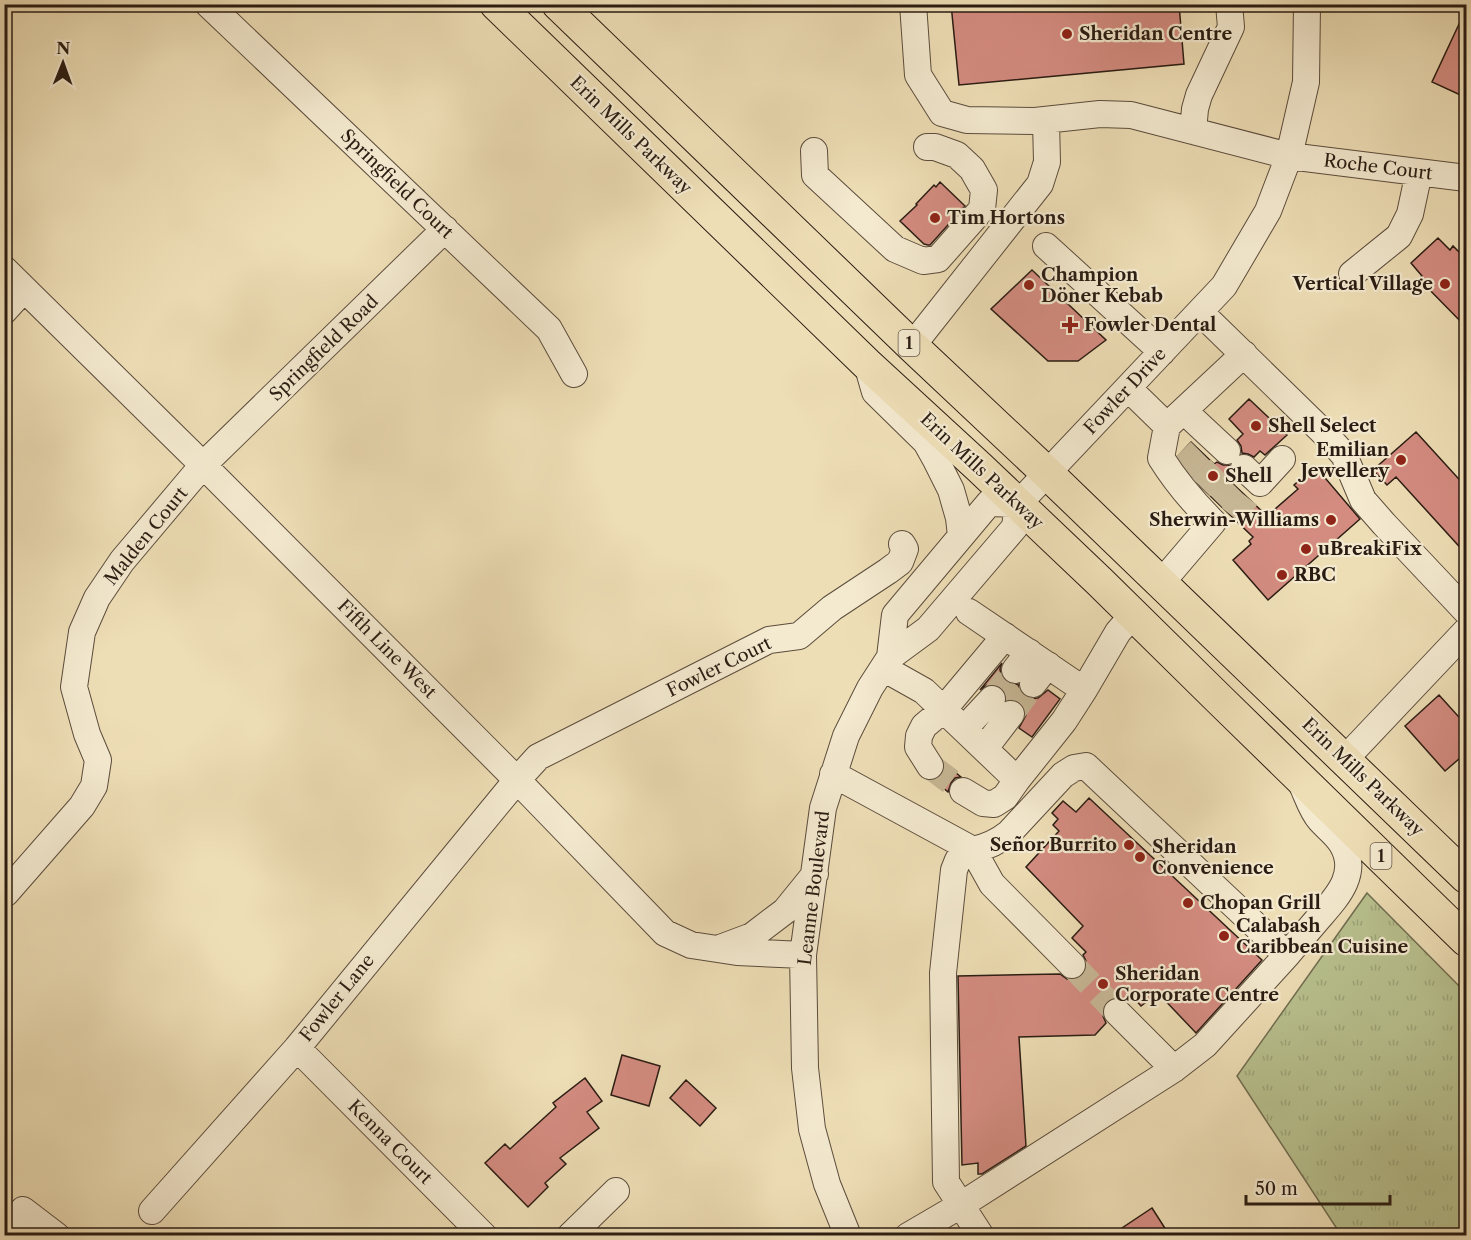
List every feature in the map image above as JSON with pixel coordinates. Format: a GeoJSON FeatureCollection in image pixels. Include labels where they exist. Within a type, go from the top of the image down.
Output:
{"type":"FeatureCollection","features":[{"type":"Feature","properties":{"kind":"main road","name":"Erin Mills Parkway"},"geometry":{"type":"LineString","coordinates":[[496,4],[867,364],[1018,504],[1467,940]]}},
{"type":"Feature","properties":{"kind":"main road","name":"Erin Mills Parkway"},"geometry":{"type":"LineString","coordinates":[[558,4],[1467,877]]}},
{"type":"Feature","properties":{"kind":"street","name":"Springfield Court"},"geometry":{"type":"LineString","coordinates":[[208,4],[549,329],[574,374]]}},
{"type":"Feature","properties":{"kind":"street","name":"Roche Court"},"geometry":{"type":"LineString","coordinates":[[914,4],[918,75],[942,113],[968,120],[1046,121],[1100,114],[1131,115],[1289,156],[1467,178]]}},
{"type":"Feature","properties":{"kind":"street"},"geometry":{"type":"LineString","coordinates":[[1193,131],[1199,95],[1231,27],[1229,4]]}},
{"type":"Feature","properties":{"kind":"street","name":"Fowler Drive"},"geometry":{"type":"LineString","coordinates":[[1018,504],[1224,286],[1268,211],[1289,156],[1306,82],[1307,4]]}},
{"type":"Feature","properties":{"kind":"street"},"geometry":{"type":"LineString","coordinates":[[912,346],[1040,184],[1047,162],[1046,121]]}},
{"type":"Feature","properties":{"kind":"street"},"geometry":{"type":"LineString","coordinates":[[814,151],[815,175],[896,249],[923,261],[938,259],[982,209],[984,190],[972,169],[957,156],[935,147],[927,147]]}},
{"type":"Feature","properties":{"kind":"street"},"geometry":{"type":"LineString","coordinates":[[1352,274],[1399,237],[1410,214],[1419,172]]}},
{"type":"Feature","properties":{"kind":"street","name":"Springfield Road"},"geometry":{"type":"LineString","coordinates":[[203,465],[445,230]]}},
{"type":"Feature","properties":{"kind":"street"},"geometry":{"type":"LineString","coordinates":[[1046,246],[1162,352]]}},
{"type":"Feature","properties":{"kind":"street","name":"Fifth Line West"},"geometry":{"type":"LineString","coordinates":[[4,269],[517,780],[665,933],[691,945],[737,952],[803,955]]}},
{"type":"Feature","properties":{"kind":"street"},"geometry":{"type":"LineString","coordinates":[[4,311],[24,289]]}},
{"type":"Feature","properties":{"kind":"street"},"geometry":{"type":"LineString","coordinates":[[1200,312],[1344,455],[1363,500],[1467,611]]}},
{"type":"Feature","properties":{"kind":"street"},"geometry":{"type":"LineString","coordinates":[[1223,484],[1178,473],[1161,458],[1175,418],[1244,354]]}},
{"type":"Feature","properties":{"kind":"street"},"geometry":{"type":"LineString","coordinates":[[867,364],[875,392],[926,442],[936,460],[951,490],[959,518],[961,536]]}},
{"type":"Feature","properties":{"kind":"street"},"geometry":{"type":"LineString","coordinates":[[1128,388],[1175,418],[1223,484]]}},
{"type":"Feature","properties":{"kind":"street"},"geometry":{"type":"LineString","coordinates":[[1161,583],[1223,484],[1282,459]]}},
{"type":"Feature","properties":{"kind":"street","name":"Malden Court"},"geometry":{"type":"LineString","coordinates":[[4,893],[82,806],[94,786],[98,760],[87,734],[74,687],[82,632],[97,598],[122,561],[203,465]]}},
{"type":"Feature","properties":{"kind":"street","name":"Leanne Boulevard"},"geometry":{"type":"LineString","coordinates":[[848,1236],[827,1184],[812,1129],[805,1068],[803,955],[823,808],[846,736],[870,688],[887,662],[928,628],[1015,527],[1018,504],[989,503],[895,615],[887,662]]}},
{"type":"Feature","properties":{"kind":"street","name":"Fowler Court"},"geometry":{"type":"LineString","coordinates":[[517,780],[538,757],[769,640],[799,636],[832,608],[900,562],[905,549],[902,543]]}},
{"type":"Feature","properties":{"kind":"street"},"geometry":{"type":"LineString","coordinates":[[969,612],[1005,636],[1031,668],[1084,690]]}},
{"type":"Feature","properties":{"kind":"street"},"geometry":{"type":"LineString","coordinates":[[963,791],[983,803],[994,804],[1005,797],[1064,721],[1119,633],[1133,615]]}},
{"type":"Feature","properties":{"kind":"street"},"geometry":{"type":"LineString","coordinates":[[1345,759],[1467,631]]}},
{"type":"Feature","properties":{"kind":"street"},"geometry":{"type":"LineString","coordinates":[[930,766],[918,747],[919,736],[924,726],[943,710],[1005,636]]}},
{"type":"Feature","properties":{"kind":"street"},"geometry":{"type":"LineString","coordinates":[[887,662],[924,691],[1017,780]]}},
{"type":"Feature","properties":{"kind":"street"},"geometry":{"type":"LineString","coordinates":[[964,729],[1001,706],[985,748]]}},
{"type":"Feature","properties":{"kind":"street"},"geometry":{"type":"LineString","coordinates":[[981,1236],[946,1182],[943,973],[954,870],[958,860],[973,850],[985,847],[1009,833],[1063,775],[1074,768],[1086,766],[1287,955]]}},
{"type":"Feature","properties":{"kind":"street"},"geometry":{"type":"LineString","coordinates":[[908,1236],[961,1205],[1174,1069],[1205,1044],[1338,897],[1348,872],[1346,851],[1338,837],[1318,818],[1295,772]]}},
{"type":"Feature","properties":{"kind":"street"},"geometry":{"type":"LineString","coordinates":[[833,774],[973,850],[992,884],[1072,965]]}},
{"type":"Feature","properties":{"kind":"street","name":"Fowler Lane"},"geometry":{"type":"LineString","coordinates":[[152,1211],[297,1048],[517,780]]}},
{"type":"Feature","properties":{"kind":"street"},"geometry":{"type":"LineString","coordinates":[[717,949],[752,936],[779,915],[815,874]]}},
{"type":"Feature","properties":{"kind":"street"},"geometry":{"type":"LineString","coordinates":[[1117,1012],[1174,1069]]}},
{"type":"Feature","properties":{"kind":"street","name":"Kenna Court"},"geometry":{"type":"LineString","coordinates":[[297,1048],[484,1236]]}},
{"type":"Feature","properties":{"kind":"street"},"geometry":{"type":"LineString","coordinates":[[570,1236],[616,1191]]}},
{"type":"Feature","properties":{"kind":"street"},"geometry":{"type":"LineString","coordinates":[[4,1232],[23,1210],[57,1236]]}},
{"type":"Feature","properties":{"kind":"green space"},"geometry":{"type":"Polygon","coordinates":[[[1367,893],[1466,993],[1466,1235],[1341,1235],[1237,1076],[1367,893]]]}},
{"type":"Feature","properties":{"kind":"building","name":"Sheridan Centre"},"geometry":{"type":"Polygon","coordinates":[[[951,4],[1179,4],[1184,64],[959,85],[951,4]]]}},
{"type":"Feature","properties":{"kind":"building"},"geometry":{"type":"Polygon","coordinates":[[[1467,7],[1467,98],[1432,82],[1467,7]]]}},
{"type":"Feature","properties":{"kind":"building","name":"Tim Hortons"},"geometry":{"type":"Polygon","coordinates":[[[940,182],[965,206],[928,245],[924,244],[900,221],[934,185],[936,187],[940,182]]]}},
{"type":"Feature","properties":{"kind":"building","name":"Vertical Village"},"geometry":{"type":"Polygon","coordinates":[[[1438,238],[1450,250],[1453,246],[1467,260],[1467,328],[1419,279],[1422,276],[1411,263],[1438,238]]]}},
{"type":"Feature","properties":{"kind":"building"},"geometry":{"type":"Polygon","coordinates":[[[1032,270],[1106,340],[1078,361],[1048,361],[991,309],[1032,270]]]}},
{"type":"Feature","properties":{"kind":"building","name":"Shell Select"},"geometry":{"type":"Polygon","coordinates":[[[1249,399],[1287,435],[1265,455],[1260,451],[1254,457],[1242,453],[1237,440],[1243,434],[1229,419],[1249,399]]]}},
{"type":"Feature","properties":{"kind":"building"},"geometry":{"type":"Polygon","coordinates":[[[1416,432],[1467,488],[1467,555],[1396,477],[1387,485],[1373,470],[1416,432]]]}},
{"type":"Feature","properties":{"kind":"building"},"geometry":{"type":"Polygon","coordinates":[[[1191,442],[1214,464],[1217,462],[1229,465],[1234,479],[1231,482],[1267,516],[1298,489],[1294,485],[1315,466],[1360,519],[1268,600],[1233,560],[1251,544],[1249,541],[1253,537],[1200,486],[1178,456],[1191,442]]]}},
{"type":"Feature","properties":{"kind":"building"},"geometry":{"type":"Polygon","coordinates":[[[1002,663],[1001,676],[1012,685],[1018,684],[1024,696],[1030,699],[1038,698],[1048,690],[1060,699],[1032,737],[1019,728],[1026,715],[1021,702],[1014,699],[1007,700],[1003,688],[996,685],[987,685],[980,690],[1002,663]]]}},
{"type":"Feature","properties":{"kind":"building"},"geometry":{"type":"Polygon","coordinates":[[[1439,695],[1467,726],[1467,752],[1445,771],[1405,726],[1439,695]]]}},
{"type":"Feature","properties":{"kind":"building"},"geometry":{"type":"Polygon","coordinates":[[[944,763],[961,777],[955,778],[948,792],[934,780],[943,773],[944,763]]]}},
{"type":"Feature","properties":{"kind":"building","name":"Sheridan Corporate Centre"},"geometry":{"type":"Polygon","coordinates":[[[1089,798],[1262,960],[1196,1033],[1158,993],[1141,1006],[1132,996],[1127,1001],[1114,997],[1107,1001],[1102,1009],[1106,1023],[1095,1035],[1019,1037],[1026,1146],[982,1174],[978,1174],[978,1163],[962,1165],[958,976],[1060,974],[1067,979],[1075,980],[1083,975],[1087,968],[1083,955],[1086,952],[1072,938],[1083,926],[1026,867],[1059,831],[1053,825],[1058,819],[1052,813],[1063,801],[1076,812],[1089,798]]]}},
{"type":"Feature","properties":{"kind":"building"},"geometry":{"type":"Polygon","coordinates":[[[622,1055],[660,1066],[649,1106],[611,1095],[622,1055]]]}},
{"type":"Feature","properties":{"kind":"building"},"geometry":{"type":"Polygon","coordinates":[[[585,1078],[602,1101],[587,1112],[599,1128],[560,1158],[566,1164],[545,1183],[548,1187],[528,1207],[485,1163],[505,1144],[510,1149],[556,1107],[553,1103],[585,1078]]]}},
{"type":"Feature","properties":{"kind":"building"},"geometry":{"type":"Polygon","coordinates":[[[686,1080],[716,1108],[700,1126],[670,1098],[686,1080]]]}},
{"type":"Feature","properties":{"kind":"building"},"geometry":{"type":"Polygon","coordinates":[[[1152,1208],[1170,1236],[1110,1236],[1152,1208]]]}},
{"type":"Feature","properties":{"kind":"tunnel"},"geometry":{"type":"LineString","coordinates":[[1182,469],[1200,451]]}},
{"type":"Feature","properties":{"kind":"tunnel"},"geometry":{"type":"LineString","coordinates":[[1201,487],[1232,456]]}},
{"type":"Feature","properties":{"kind":"tunnel"},"geometry":{"type":"LineString","coordinates":[[1216,501],[1233,484]]}},
{"type":"Feature","properties":{"kind":"tunnel"},"geometry":{"type":"LineString","coordinates":[[1232,516],[1247,497]]}},
{"type":"Feature","properties":{"kind":"tunnel"},"geometry":{"type":"LineString","coordinates":[[992,699],[1015,670]]}},
{"type":"Feature","properties":{"kind":"tunnel"},"geometry":{"type":"LineString","coordinates":[[1011,714],[1033,684]]}},
{"type":"Feature","properties":{"kind":"tunnel"},"geometry":{"type":"LineString","coordinates":[[930,766],[963,791]]}},
{"type":"Feature","properties":{"kind":"tunnel"},"geometry":{"type":"LineString","coordinates":[[1072,965],[1117,1012]]}},
{"type":"Feature","properties":{"kind":"place","name":"Sheridan Centre"},"geometry":{"type":"Point","coordinates":[1067,34]}},
{"type":"Feature","properties":{"kind":"place","name":"Tim Hortons"},"geometry":{"type":"Point","coordinates":[935,218]}},
{"type":"Feature","properties":{"kind":"place","name":"Vertical Village"},"geometry":{"type":"Point","coordinates":[1445,284]}},
{"type":"Feature","properties":{"kind":"place","name":"Champion Döner Kebab"},"geometry":{"type":"Point","coordinates":[1029,285]}},
{"type":"Feature","properties":{"kind":"place","name":"Fowler Dental"},"geometry":{"type":"Point","coordinates":[1070,325]}},
{"type":"Feature","properties":{"kind":"place","name":"Shell Select"},"geometry":{"type":"Point","coordinates":[1256,426]}},
{"type":"Feature","properties":{"kind":"place","name":"Emilian Jewellery"},"geometry":{"type":"Point","coordinates":[1401,460]}},
{"type":"Feature","properties":{"kind":"place","name":"Shell"},"geometry":{"type":"Point","coordinates":[1213,476]}},
{"type":"Feature","properties":{"kind":"place","name":"Sherwin-Williams"},"geometry":{"type":"Point","coordinates":[1331,520]}},
{"type":"Feature","properties":{"kind":"place","name":"uBreakiFix"},"geometry":{"type":"Point","coordinates":[1306,549]}},
{"type":"Feature","properties":{"kind":"place","name":"RBC"},"geometry":{"type":"Point","coordinates":[1282,575]}},
{"type":"Feature","properties":{"kind":"place","name":"Señor Burrito"},"geometry":{"type":"Point","coordinates":[1129,845]}},
{"type":"Feature","properties":{"kind":"place","name":"Sheridan Convenience"},"geometry":{"type":"Point","coordinates":[1140,857]}},
{"type":"Feature","properties":{"kind":"place","name":"Chopan Grill"},"geometry":{"type":"Point","coordinates":[1188,903]}},
{"type":"Feature","properties":{"kind":"place","name":"Calabash Caribbean Cuisine"},"geometry":{"type":"Point","coordinates":[1224,936]}},
{"type":"Feature","properties":{"kind":"place","name":"Sheridan Corporate Centre"},"geometry":{"type":"Point","coordinates":[1103,984]}}]}
